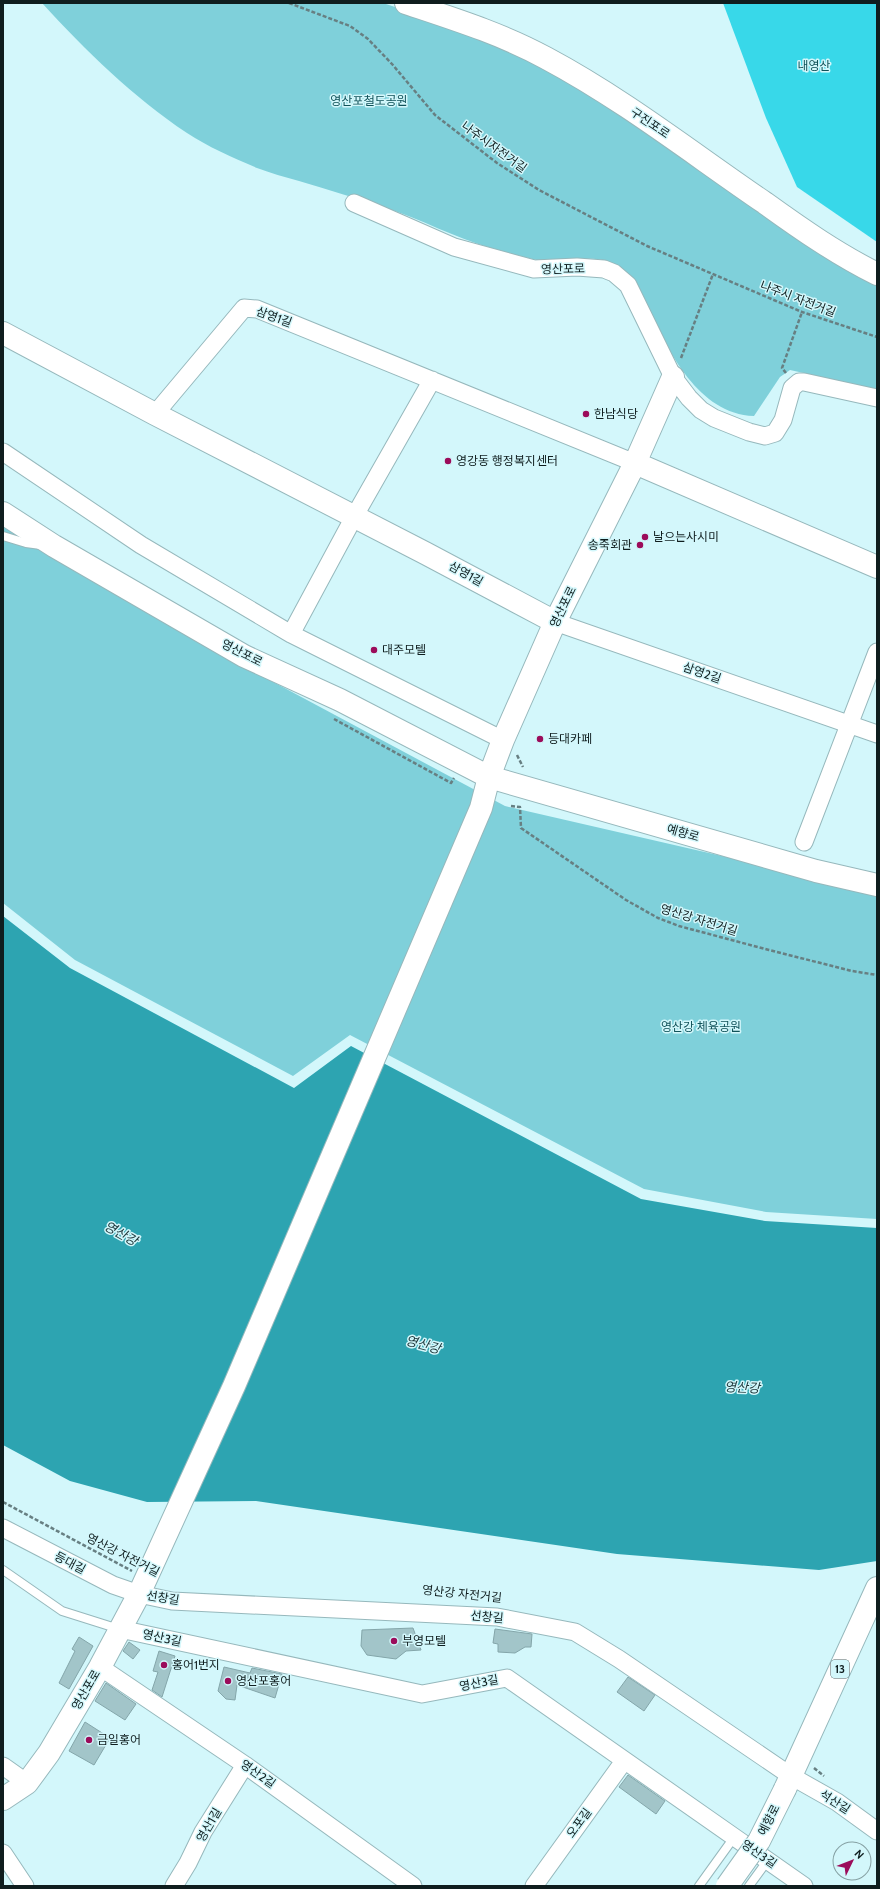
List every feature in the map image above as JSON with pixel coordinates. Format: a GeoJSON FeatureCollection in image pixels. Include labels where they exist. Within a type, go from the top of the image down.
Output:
{"type":"FeatureCollection","features":[{"type":"Feature","properties":{"kind":"street","name":"구진포로"},"geometry":{"type":"LineString","coordinates":[[406,3],[519,44],[546,58],[638,115],[838,253],[877,274]]}},
{"type":"Feature","properties":{"kind":"street","name":"영산포로"},"geometry":{"type":"LineString","coordinates":[[354,203],[454,247],[534,269],[577,267],[604,269],[614,273],[628,285],[673,377],[689,398],[701,410],[714,418],[749,432],[765,436],[775,433],[783,420],[789,393],[794,385]]}},
{"type":"Feature","properties":{"kind":"street","name":"삼영1길"},"geometry":{"type":"LineString","coordinates":[[155,414],[244,308],[257,309],[635,463]]}},
{"type":"Feature","properties":{"kind":"street","name":"삼영1길"},"geometry":{"type":"LineString","coordinates":[[3,333],[155,414],[555,622]]}},
{"type":"Feature","properties":{"kind":"street","name":"영산포로"},"geometry":{"type":"LineString","coordinates":[[3,1799],[27,1782],[49,1754],[100,1667],[144,1580],[234,1386],[482,808],[489,778],[555,622],[635,463],[673,377]]}},
{"type":"Feature","properties":{"kind":"street"},"geometry":{"type":"LineString","coordinates":[[291,634],[354,517],[432,380]]}},
{"type":"Feature","properties":{"kind":"street"},"geometry":{"type":"LineString","coordinates":[[794,385],[804,382],[877,398]]}},
{"type":"Feature","properties":{"kind":"street"},"geometry":{"type":"LineString","coordinates":[[3,452],[141,546],[291,634],[504,740]]}},
{"type":"Feature","properties":{"kind":"street"},"geometry":{"type":"LineString","coordinates":[[635,463],[877,568]]}},
{"type":"Feature","properties":{"kind":"street","name":"영산포로"},"geometry":{"type":"LineString","coordinates":[[3,513],[54,546],[244,656],[340,700],[489,778]]}},
{"type":"Feature","properties":{"kind":"street","name":"삼영2길"},"geometry":{"type":"LineString","coordinates":[[555,622],[877,734]]}},
{"type":"Feature","properties":{"kind":"street"},"geometry":{"type":"LineString","coordinates":[[804,842],[877,652]]}},
{"type":"Feature","properties":{"kind":"street","name":"예향로"},"geometry":{"type":"LineString","coordinates":[[489,778],[816,871],[877,885]]}},
{"type":"Feature","properties":{"kind":"street","name":"등대길"},"geometry":{"type":"LineString","coordinates":[[3,1528],[113,1585],[144,1580]]}},
{"type":"Feature","properties":{"kind":"street","name":"선창길"},"geometry":{"type":"LineString","coordinates":[[144,1580],[172,1601],[497,1617],[575,1632],[794,1769]]}},
{"type":"Feature","properties":{"kind":"street","name":"13"},"geometry":{"type":"LineString","coordinates":[[794,1769],[877,1588]]}},
{"type":"Feature","properties":{"kind":"street","name":"영산3길"},"geometry":{"type":"LineString","coordinates":[[120,1629],[422,1694],[507,1678],[624,1761],[735,1836],[804,1886]]}},
{"type":"Feature","properties":{"kind":"street","name":"영산2길"},"geometry":{"type":"LineString","coordinates":[[100,1667],[245,1765],[413,1886]]}},
{"type":"Feature","properties":{"kind":"street","name":"오포길"},"geometry":{"type":"LineString","coordinates":[[534,1886],[624,1761]]}},
{"type":"Feature","properties":{"kind":"street","name":"영산1길"},"geometry":{"type":"LineString","coordinates":[[174,1886],[188,1863],[203,1832],[245,1765]]}},
{"type":"Feature","properties":{"kind":"street"},"geometry":{"type":"LineString","coordinates":[[3,1766],[27,1782]]}},
{"type":"Feature","properties":{"kind":"street","name":"예향로"},"geometry":{"type":"LineString","coordinates":[[727,1886],[759,1841],[794,1769]]}},
{"type":"Feature","properties":{"kind":"street","name":"석산길"},"geometry":{"type":"LineString","coordinates":[[794,1769],[877,1831]]}},
{"type":"Feature","properties":{"kind":"street"},"geometry":{"type":"LineString","coordinates":[[3,1853],[26,1886]]}},
{"type":"Feature","properties":{"kind":"lane"},"geometry":{"type":"LineString","coordinates":[[3,536],[26,543],[54,546]]}},
{"type":"Feature","properties":{"kind":"lane"},"geometry":{"type":"LineString","coordinates":[[3,1570],[62,1611],[120,1629]]}},
{"type":"Feature","properties":{"kind":"lane"},"geometry":{"type":"LineString","coordinates":[[699,1886],[735,1836]]}},
{"type":"Feature","properties":{"kind":"lane"},"geometry":{"type":"LineString","coordinates":[[749,1886],[768,1860]]}},
{"type":"Feature","properties":{"kind":"path","name":"나주시자전거길"},"geometry":{"type":"LineString","coordinates":[[289,3],[350,26],[362,35],[392,64],[435,115],[498,164],[539,190],[647,246],[713,274]]}},
{"type":"Feature","properties":{"kind":"path","name":"나주시 자전거길"},"geometry":{"type":"LineString","coordinates":[[713,274],[802,312],[877,337]]}},
{"type":"Feature","properties":{"kind":"path"},"geometry":{"type":"LineString","coordinates":[[673,377],[713,274]]}},
{"type":"Feature","properties":{"kind":"path"},"geometry":{"type":"LineString","coordinates":[[794,385],[782,368],[802,312]]}},
{"type":"Feature","properties":{"kind":"path","name":"영산강 자전거길"},"geometry":{"type":"LineString","coordinates":[[511,806],[520,807],[521,828],[626,900],[658,918],[679,926],[769,950],[852,971],[877,975]]}},
{"type":"Feature","properties":{"kind":"path","name":"영산강 자전거길"},"geometry":{"type":"LineString","coordinates":[[3,1502],[144,1580]]}},
{"type":"Feature","properties":{"kind":"path"},"geometry":{"type":"LineString","coordinates":[[794,1769],[817,1769],[828,1780]]}},
{"type":"Feature","properties":{"kind":"green space","name":"영산포철도공원"},"geometry":{"type":"Polygon","coordinates":[[[42,3],[383,3],[452,26],[506,48],[557,76],[663,142],[877,281],[877,389],[790,370],[780,377],[754,416],[734,413],[717,404],[701,392],[688,377],[665,343],[638,289],[626,272],[614,264],[597,259],[550,262],[491,248],[464,239],[399,212],[267,172],[212,148],[167,119],[129,89],[93,56],[42,3]]]}},
{"type":"Feature","properties":{"kind":"green space","name":"내영산"},"geometry":{"type":"Polygon","coordinates":[[[723,3],[877,3],[877,242],[797,187],[766,118],[723,3]]]}},
{"type":"Feature","properties":{"kind":"green space","name":"영산강 체육공원"},"geometry":{"type":"Polygon","coordinates":[[[3,522],[264,677],[505,806],[735,859],[814,881],[877,895],[877,1219],[766,1212],[644,1189],[350,1035],[293,1076],[75,960],[3,903],[3,522]]]}},
{"type":"Feature","properties":{"kind":"water","name":"영산강"},"geometry":{"type":"Polygon","coordinates":[[[3,916],[70,968],[294,1088],[351,1046],[641,1199],[765,1221],[877,1228],[877,1561],[819,1570],[617,1554],[256,1501],[147,1502],[70,1481],[3,1445],[3,916]]]}},
{"type":"Feature","properties":{"kind":"building"},"geometry":{"type":"Polygon","coordinates":[[[413,1628],[421,1650],[406,1651],[396,1659],[367,1655],[361,1646],[362,1630],[413,1628]]]}},
{"type":"Feature","properties":{"kind":"building"},"geometry":{"type":"Polygon","coordinates":[[[495,1629],[532,1634],[531,1647],[525,1647],[515,1653],[498,1652],[498,1644],[493,1643],[495,1629]]]}},
{"type":"Feature","properties":{"kind":"building"},"geometry":{"type":"Polygon","coordinates":[[[79,1637],[93,1646],[69,1689],[59,1683],[75,1651],[72,1649],[79,1637]]]}},
{"type":"Feature","properties":{"kind":"building"},"geometry":{"type":"Polygon","coordinates":[[[129,1642],[140,1650],[133,1659],[123,1651],[129,1642]]]}},
{"type":"Feature","properties":{"kind":"building"},"geometry":{"type":"Polygon","coordinates":[[[159,1651],[175,1656],[162,1697],[152,1690],[158,1672],[153,1671],[159,1651]]]}},
{"type":"Feature","properties":{"kind":"building"},"geometry":{"type":"Polygon","coordinates":[[[224,1667],[250,1673],[252,1668],[282,1674],[275,1698],[237,1685],[235,1700],[226,1699],[218,1691],[224,1667]]]}},
{"type":"Feature","properties":{"kind":"building"},"geometry":{"type":"Polygon","coordinates":[[[628,1677],[655,1695],[644,1711],[617,1692],[628,1677]]]}},
{"type":"Feature","properties":{"kind":"building"},"geometry":{"type":"Polygon","coordinates":[[[106,1683],[136,1704],[125,1720],[95,1701],[106,1683]]]}},
{"type":"Feature","properties":{"kind":"building"},"geometry":{"type":"Polygon","coordinates":[[[85,1722],[110,1738],[94,1765],[69,1751],[85,1722]]]}},
{"type":"Feature","properties":{"kind":"building"},"geometry":{"type":"Polygon","coordinates":[[[628,1775],[665,1801],[656,1814],[619,1787],[628,1775]]]}},
{"type":"Feature","properties":{"kind":"place","name":"한남식당"},"geometry":{"type":"Point","coordinates":[586,414]}},
{"type":"Feature","properties":{"kind":"place","name":"영강동 행정복지센터"},"geometry":{"type":"Point","coordinates":[448,461]}},
{"type":"Feature","properties":{"kind":"place","name":"날으는사시미"},"geometry":{"type":"Point","coordinates":[645,537]}},
{"type":"Feature","properties":{"kind":"place","name":"송죽회관"},"geometry":{"type":"Point","coordinates":[640,545]}},
{"type":"Feature","properties":{"kind":"place","name":"대주모텔"},"geometry":{"type":"Point","coordinates":[374,650]}},
{"type":"Feature","properties":{"kind":"place","name":"등대카페"},"geometry":{"type":"Point","coordinates":[540,739]}},
{"type":"Feature","properties":{"kind":"place","name":"부영모텔"},"geometry":{"type":"Point","coordinates":[394,1641]}},
{"type":"Feature","properties":{"kind":"place","name":"홍어1번지"},"geometry":{"type":"Point","coordinates":[164,1665]}},
{"type":"Feature","properties":{"kind":"place","name":"영산포홍어"},"geometry":{"type":"Point","coordinates":[228,1681]}},
{"type":"Feature","properties":{"kind":"place","name":"금일홍어"},"geometry":{"type":"Point","coordinates":[89,1740]}}]}
